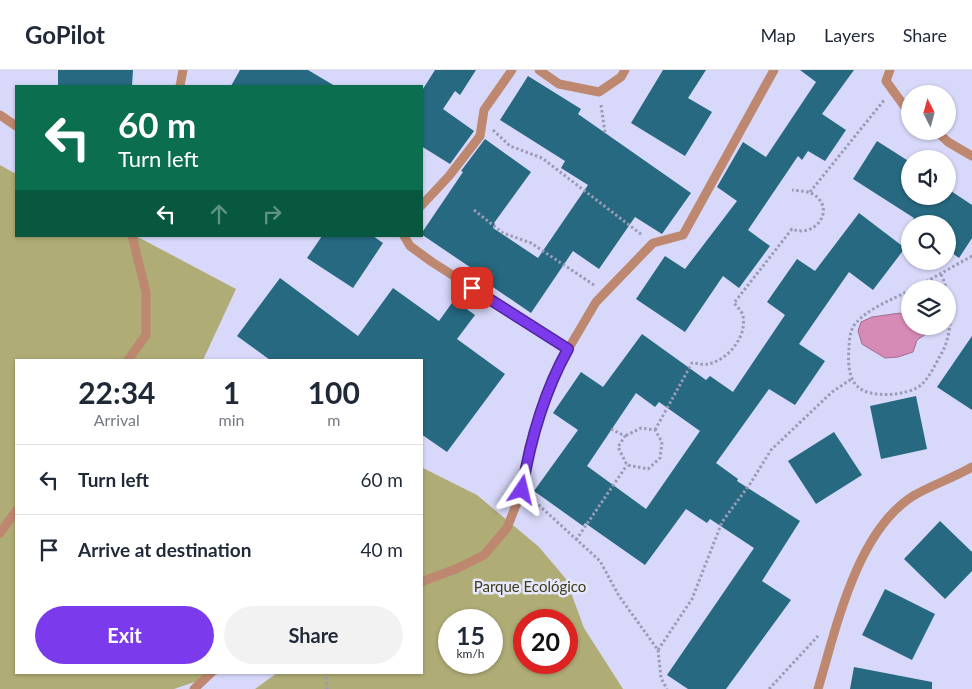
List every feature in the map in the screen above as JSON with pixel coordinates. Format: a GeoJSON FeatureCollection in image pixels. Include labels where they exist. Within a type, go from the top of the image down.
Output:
{"type":"FeatureCollection","features":[{"type":"Feature","properties":{"kind":"lane"},"geometry":{"type":"LineString","coordinates":[[180,85],[183,70]]}},
{"type":"Feature","properties":{"kind":"lane"},"geometry":{"type":"LineString","coordinates":[[423,204],[449,176],[480,136],[484,110],[512,70]]}},
{"type":"Feature","properties":{"kind":"lane"},"geometry":{"type":"LineString","coordinates":[[539,70],[559,84],[599,92],[621,77],[626,70]]}},
{"type":"Feature","properties":{"kind":"lane"},"geometry":{"type":"LineString","coordinates":[[423,581],[458,568],[484,555],[507,528],[523,482],[529,447],[538,420],[568,349],[596,302],[653,243],[683,235],[774,70]]}},
{"type":"Feature","properties":{"kind":"lane"},"geometry":{"type":"LineString","coordinates":[[890,70],[886,81],[901,102]]}},
{"type":"Feature","properties":{"kind":"lane"},"geometry":{"type":"LineString","coordinates":[[0,115],[15,125]]}},
{"type":"Feature","properties":{"kind":"lane"},"geometry":{"type":"LineString","coordinates":[[946,140],[972,156]]}},
{"type":"Feature","properties":{"kind":"lane"},"geometry":{"type":"LineString","coordinates":[[129,359],[146,335],[146,292],[132,237]]}},
{"type":"Feature","properties":{"kind":"lane"},"geometry":{"type":"LineString","coordinates":[[405,237],[410,246],[432,262],[568,349]]}},
{"type":"Feature","properties":{"kind":"lane"},"geometry":{"type":"LineString","coordinates":[[818,689],[842,607],[859,563],[885,522],[912,497],[972,468]]}},
{"type":"Feature","properties":{"kind":"lane"},"geometry":{"type":"LineString","coordinates":[[0,533],[15,512]]}},
{"type":"Feature","properties":{"kind":"lane"},"geometry":{"type":"LineString","coordinates":[[194,689],[210,674]]}},
{"type":"Feature","properties":{"kind":"path"},"geometry":{"type":"LineString","coordinates":[[810,192],[892,90]]}},
{"type":"Feature","properties":{"kind":"path"},"geometry":{"type":"LineString","coordinates":[[599,92],[605,133]]}},
{"type":"Feature","properties":{"kind":"path"},"geometry":{"type":"LineString","coordinates":[[480,136],[492,129],[510,146],[542,158],[653,243]]}},
{"type":"Feature","properties":{"kind":"path"},"geometry":{"type":"LineString","coordinates":[[655,430],[692,363],[707,364],[724,358],[732,349],[742,331],[743,321],[742,314],[734,303],[792,228],[804,232],[815,228],[821,219],[823,208],[819,198],[810,192],[792,190]]}},
{"type":"Feature","properties":{"kind":"path"},"geometry":{"type":"LineString","coordinates":[[474,210],[503,233],[531,243],[605,292]]}},
{"type":"Feature","properties":{"kind":"path"},"geometry":{"type":"LineString","coordinates":[[927,280],[972,256]]}},
{"type":"Feature","properties":{"kind":"path"},"geometry":{"type":"LineString","coordinates":[[901,295],[867,313],[854,325],[849,340],[848,358],[850,372],[856,386],[870,394],[894,395],[921,385],[945,349],[949,328],[948,288],[940,272]]}},
{"type":"Feature","properties":{"kind":"path"},"geometry":{"type":"LineString","coordinates":[[658,650],[692,599],[722,522],[750,484],[771,450],[832,392],[853,378]]}},
{"type":"Feature","properties":{"kind":"path"},"geometry":{"type":"LineString","coordinates":[[611,428],[625,436]]}},
{"type":"Feature","properties":{"kind":"path"},"geometry":{"type":"LineString","coordinates":[[627,465],[618,447],[625,436],[641,428],[655,430]]}},
{"type":"Feature","properties":{"kind":"path"},"geometry":{"type":"LineString","coordinates":[[627,465],[648,469],[660,458],[662,442],[655,430]]}},
{"type":"Feature","properties":{"kind":"path"},"geometry":{"type":"LineString","coordinates":[[576,540],[627,465]]}},
{"type":"Feature","properties":{"kind":"path"},"geometry":{"type":"LineString","coordinates":[[523,482],[529,496],[543,511],[600,562],[619,596],[658,650],[662,678],[667,689]]}},
{"type":"Feature","properties":{"kind":"path"},"geometry":{"type":"LineString","coordinates":[[769,689],[820,634]]}},
{"type":"Feature","properties":{"kind":"path"},"geometry":{"type":"LineString","coordinates":[[326,674],[327,689]]}},
{"type":"Feature","properties":{"kind":"green space"},"geometry":{"type":"Polygon","coordinates":[[[0,165],[15,173],[15,237],[138,237],[236,289],[203,359],[15,359],[15,674],[218,674],[174,689],[0,689],[0,165]]]}},
{"type":"Feature","properties":{"kind":"green space","name":"Parque Ecológico"},"geometry":{"type":"Polygon","coordinates":[[[423,468],[477,495],[539,547],[566,579],[577,609],[513,609],[513,674],[578,674],[578,612],[584,628],[623,689],[255,689],[276,674],[423,674],[423,468]]]}},
{"type":"Feature","properties":{"kind":"shaded area"},"geometry":{"type":"Polygon","coordinates":[[[900,313],[901,335],[924,335],[917,340],[913,352],[898,357],[885,358],[862,344],[858,331],[861,322],[872,317],[900,313]]]}},
{"type":"Feature","properties":{"kind":"building"},"geometry":{"type":"Polygon","coordinates":[[[58,70],[133,70],[132,85],[58,85],[58,70]]]}},
{"type":"Feature","properties":{"kind":"building"},"geometry":{"type":"Polygon","coordinates":[[[240,70],[308,70],[333,85],[232,85],[240,70]]]}},
{"type":"Feature","properties":{"kind":"building"},"geometry":{"type":"Polygon","coordinates":[[[435,70],[476,70],[460,95],[455,91],[443,109],[474,131],[450,164],[423,147],[423,89],[435,70]]]}},
{"type":"Feature","properties":{"kind":"building"},"geometry":{"type":"Polygon","coordinates":[[[663,70],[706,70],[688,98],[712,112],[685,156],[631,123],[663,70]]]}},
{"type":"Feature","properties":{"kind":"building"},"geometry":{"type":"Polygon","coordinates":[[[800,70],[854,70],[822,114],[846,130],[825,161],[808,151],[802,160],[798,156],[748,230],[770,246],[739,288],[723,276],[685,332],[636,299],[665,256],[685,269],[737,201],[717,187],[743,142],[766,157],[816,82],[800,70]]]}},
{"type":"Feature","properties":{"kind":"building"},"geometry":{"type":"Polygon","coordinates":[[[528,76],[581,109],[578,114],[691,193],[662,234],[635,217],[599,269],[573,251],[531,313],[484,281],[486,278],[423,235],[423,231],[463,172],[461,171],[485,139],[531,172],[494,223],[493,228],[538,258],[588,185],[561,168],[565,161],[500,120],[528,76]]]}},
{"type":"Feature","properties":{"kind":"building"},"geometry":{"type":"Polygon","coordinates":[[[877,141],[901,156],[901,205],[956,205],[956,194],[972,205],[972,238],[959,258],[956,256],[956,215],[909,215],[853,179],[877,141]]]}},
{"type":"Feature","properties":{"kind":"building"},"geometry":{"type":"Polygon","coordinates":[[[859,213],[901,245],[901,253],[873,290],[849,272],[799,344],[825,361],[795,405],[769,389],[716,463],[738,479],[737,481],[800,521],[762,581],[791,600],[726,689],[688,689],[667,675],[754,548],[710,519],[707,523],[686,509],[645,565],[585,523],[583,526],[534,491],[578,430],[553,413],[581,372],[603,387],[642,334],[706,380],[710,376],[733,392],[785,315],[767,302],[797,259],[815,271],[859,213]],[[636,393],[587,466],[646,509],[700,431],[659,402],[655,407],[636,393]]]}},
{"type":"Feature","properties":{"kind":"building"},"geometry":{"type":"Polygon","coordinates":[[[321,237],[374,237],[383,243],[353,288],[307,258],[321,237]]]}},
{"type":"Feature","properties":{"kind":"building"},"geometry":{"type":"Polygon","coordinates":[[[280,278],[358,336],[393,288],[439,321],[454,300],[475,315],[457,339],[505,374],[447,452],[423,435],[423,359],[269,359],[237,336],[280,278]]]}},
{"type":"Feature","properties":{"kind":"building"},"geometry":{"type":"Polygon","coordinates":[[[972,336],[972,410],[937,387],[972,336]]]}},
{"type":"Feature","properties":{"kind":"building"},"geometry":{"type":"Polygon","coordinates":[[[916,396],[927,449],[881,459],[870,406],[916,396]]]}},
{"type":"Feature","properties":{"kind":"building"},"geometry":{"type":"Polygon","coordinates":[[[834,432],[862,475],[816,504],[788,461],[834,432]]]}},
{"type":"Feature","properties":{"kind":"building"},"geometry":{"type":"Polygon","coordinates":[[[940,521],[972,552],[972,571],[945,599],[904,559],[940,521]]]}},
{"type":"Feature","properties":{"kind":"building"},"geometry":{"type":"Polygon","coordinates":[[[885,589],[935,614],[912,660],[862,635],[885,589]]]}},
{"type":"Feature","properties":{"kind":"building"},"geometry":{"type":"Polygon","coordinates":[[[854,667],[932,682],[932,689],[850,689],[854,667]]]}},
{"type":"Feature","properties":{"kind":"route"},"geometry":{"type":"LineString","coordinates":[[472,288],[568,349],[538,420],[529,447],[522,490]]}}]}
